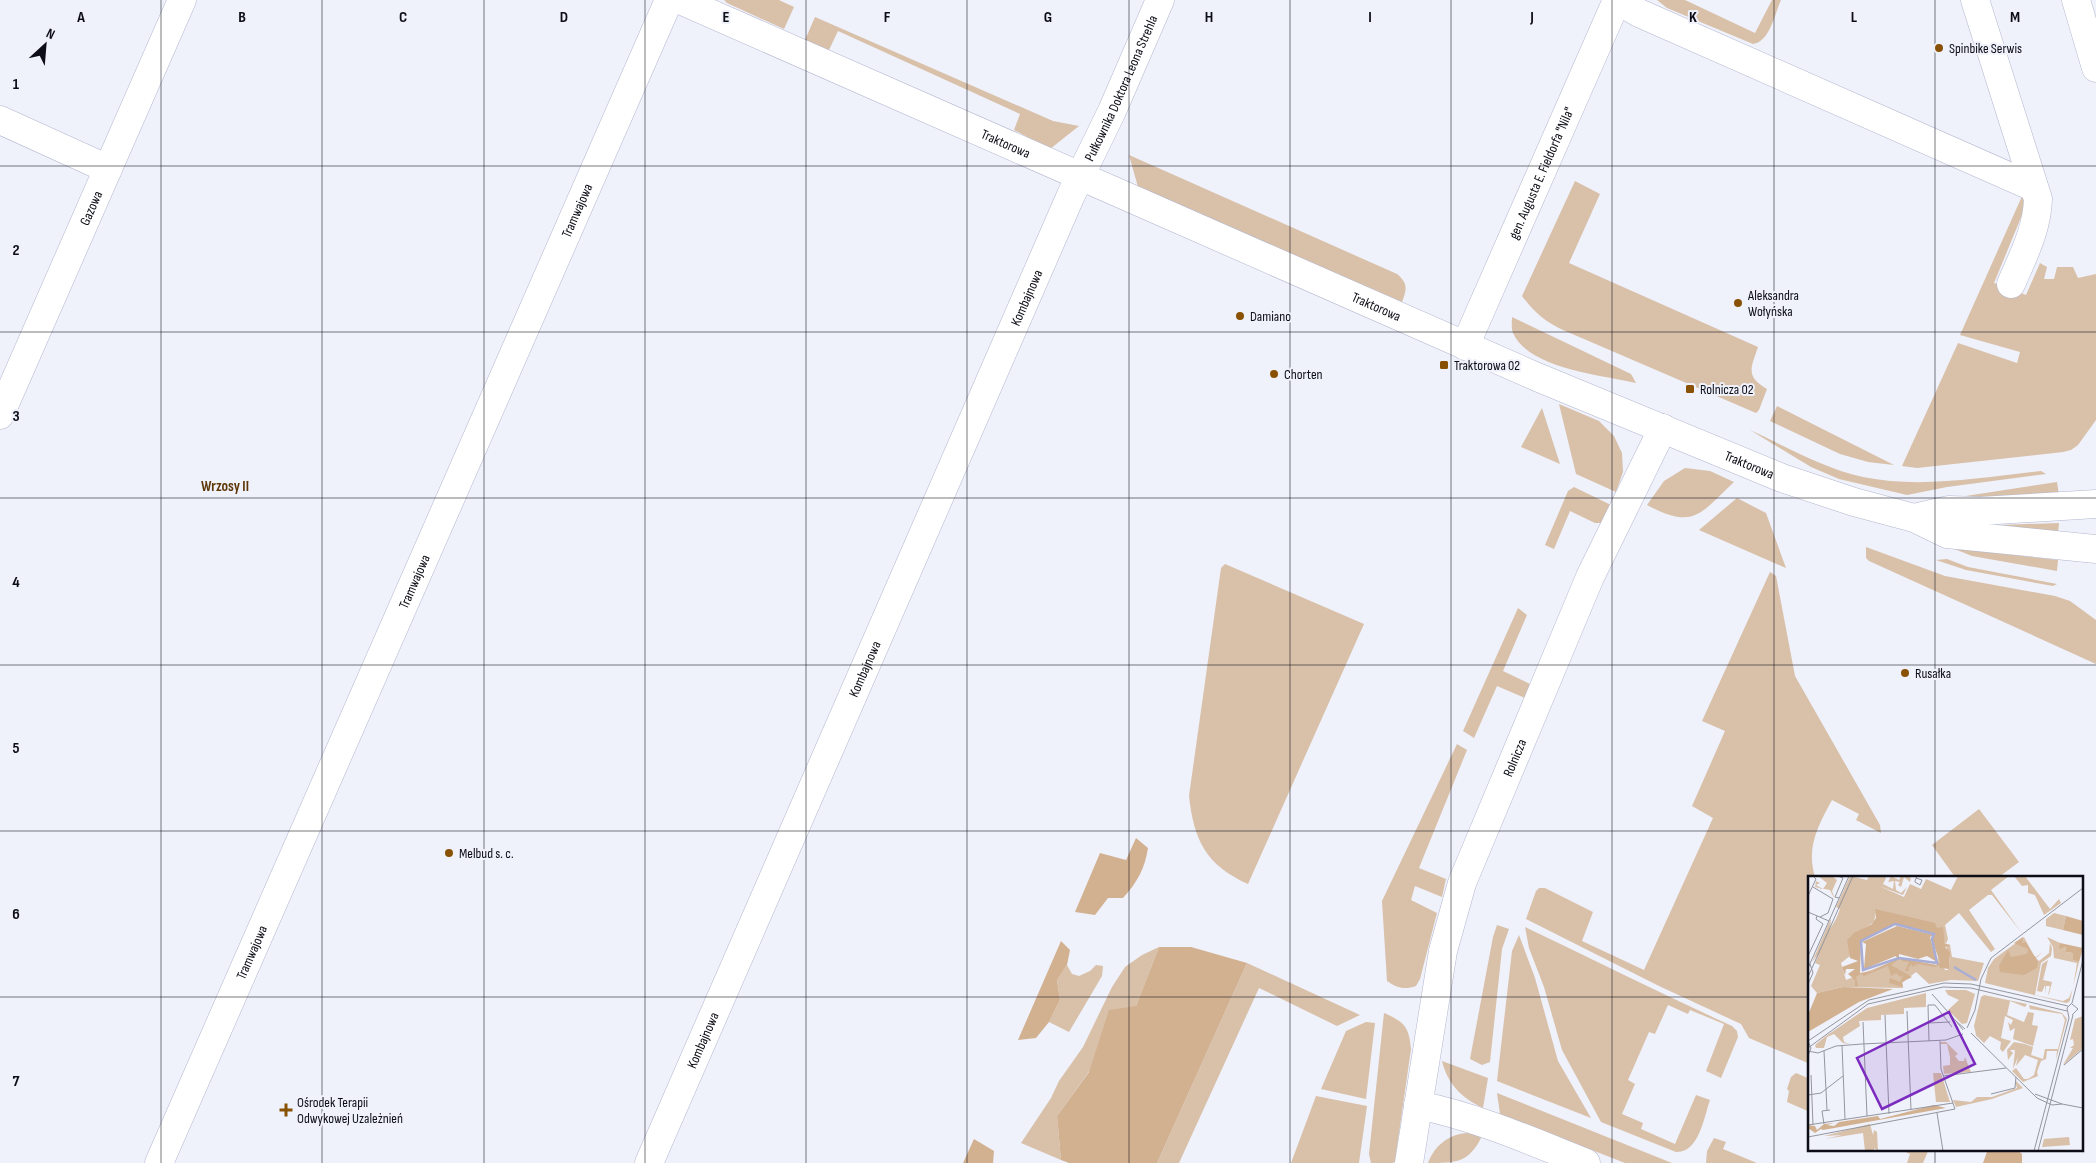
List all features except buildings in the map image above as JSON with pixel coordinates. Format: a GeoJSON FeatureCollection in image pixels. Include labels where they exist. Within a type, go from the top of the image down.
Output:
{"type":"FeatureCollection","features":[{"type":"Feature","properties":{"kind":"street","name":"Gazowa"},"geometry":{"type":"LineString","coordinates":[[0,415],[8,374],[108,169],[182,0]]}},
{"type":"Feature","properties":{"kind":"street","name":"Tramwajowa"},"geometry":{"type":"LineString","coordinates":[[159,1163],[670,0]]}},
{"type":"Feature","properties":{"kind":"street","name":"Traktorowa"},"geometry":{"type":"LineString","coordinates":[[680,0],[1536,377],[1782,478],[1914,518],[1949,510],[1980,511],[2096,504]]}},
{"type":"Feature","properties":{"kind":"street","name":"Pułkownika Doktora Leona Strehla"},"geometry":{"type":"LineString","coordinates":[[1080,176],[1112,111],[1160,0]]}},
{"type":"Feature","properties":{"kind":"street"},"geometry":{"type":"LineString","coordinates":[[1617,0],[1639,13],[2033,187]]}},
{"type":"Feature","properties":{"kind":"street","name":"gen. Augusta E. Fieldorfa \"Nila\""},"geometry":{"type":"LineString","coordinates":[[1465,346],[1617,0]]}},
{"type":"Feature","properties":{"kind":"street"},"geometry":{"type":"LineString","coordinates":[[1975,0],[2038,199],[2038,215],[2034,229],[2011,284]]}},
{"type":"Feature","properties":{"kind":"street"},"geometry":{"type":"LineString","coordinates":[[2076,0],[2096,68]]}},
{"type":"Feature","properties":{"kind":"street"},"geometry":{"type":"LineString","coordinates":[[0,120],[108,169]]}},
{"type":"Feature","properties":{"kind":"street","name":"Kombajnowa"},"geometry":{"type":"LineString","coordinates":[[649,1163],[1080,176]]}},
{"type":"Feature","properties":{"kind":"street","name":"Rolnicza"},"geometry":{"type":"LineString","coordinates":[[1409,1163],[1443,950],[1462,883],[1590,577],[1663,428]]}},
{"type":"Feature","properties":{"kind":"street"},"geometry":{"type":"LineString","coordinates":[[1914,518],[1947,534],[2096,549]]}},
{"type":"Feature","properties":{"kind":"street"},"geometry":{"type":"LineString","coordinates":[[1418,1105],[1448,1111],[1488,1124],[1586,1163]]}},
{"type":"Feature","properties":{"kind":"shaded area"},"geometry":{"type":"Polygon","coordinates":[[[724,0],[779,0],[794,7],[784,29],[724,0]]]}},
{"type":"Feature","properties":{"kind":"shaded area"},"geometry":{"type":"Polygon","coordinates":[[[1657,0],[1685,0],[1755,33],[1772,0],[1781,0],[1768,33],[1759,42],[1753,44],[1667,8],[1657,0]]]}},
{"type":"Feature","properties":{"kind":"shaded area"},"geometry":{"type":"Polygon","coordinates":[[[815,17],[1053,121],[1079,126],[1050,149],[1014,130],[1020,114],[838,31],[829,50],[805,40],[815,17]]]}},
{"type":"Feature","properties":{"kind":"shaded area"},"geometry":{"type":"Polygon","coordinates":[[[1129,155],[1397,274],[1406,286],[1402,302],[1138,187],[1129,155]]]}},
{"type":"Feature","properties":{"kind":"shaded area"},"geometry":{"type":"Polygon","coordinates":[[[1575,181],[1600,194],[1569,263],[1758,347],[1752,366],[1753,376],[1755,380],[1767,389],[1756,413],[1551,324],[1540,316],[1522,296],[1575,181]]]}},
{"type":"Feature","properties":{"kind":"shaded area"},"geometry":{"type":"Polygon","coordinates":[[[2023,194],[2029,198],[1994,283],[2026,295],[2040,263],[2047,267],[2044,279],[2054,279],[2057,267],[2073,267],[2078,278],[2096,274],[2096,420],[2078,445],[2071,450],[2063,452],[1917,468],[1902,466],[1958,343],[2017,363],[2020,352],[1960,335],[2023,194]]]}},
{"type":"Feature","properties":{"kind":"shaded area"},"geometry":{"type":"Polygon","coordinates":[[[1512,317],[1631,374],[1636,383],[1586,373],[1550,363],[1534,355],[1521,345],[1513,333],[1512,317]]]}},
{"type":"Feature","properties":{"kind":"shaded area"},"geometry":{"type":"Polygon","coordinates":[[[1559,404],[1599,421],[1614,436],[1622,453],[1623,472],[1616,492],[1576,474],[1559,404]]]}},
{"type":"Feature","properties":{"kind":"shaded area"},"geometry":{"type":"Polygon","coordinates":[[[1777,406],[1894,465],[1868,462],[1840,454],[1770,421],[1777,406]]]}},
{"type":"Feature","properties":{"kind":"shaded area"},"geometry":{"type":"Polygon","coordinates":[[[1542,408],[1560,464],[1521,447],[1542,408]]]}},
{"type":"Feature","properties":{"kind":"shaded area"},"geometry":{"type":"Polygon","coordinates":[[[1750,430],[1805,456],[1863,477],[1907,482],[1929,482],[2041,471],[2046,474],[1947,487],[1907,495],[1839,479],[1811,467],[1750,430]]]}},
{"type":"Feature","properties":{"kind":"shaded area"},"geometry":{"type":"Polygon","coordinates":[[[1685,468],[1710,471],[1734,482],[1713,503],[1695,515],[1686,517],[1676,516],[1663,513],[1647,505],[1664,481],[1685,468]]]}},
{"type":"Feature","properties":{"kind":"shaded area"},"geometry":{"type":"Polygon","coordinates":[[[2057,482],[2059,495],[1946,499],[2057,482]]]}},
{"type":"Feature","properties":{"kind":"shaded area"},"geometry":{"type":"Polygon","coordinates":[[[1574,487],[1611,505],[1604,523],[1595,523],[1570,511],[1554,549],[1545,545],[1568,491],[1574,487]]]}},
{"type":"Feature","properties":{"kind":"shaded area"},"geometry":{"type":"Polygon","coordinates":[[[1737,498],[1766,513],[1786,568],[1699,530],[1737,498]]]}},
{"type":"Feature","properties":{"kind":"shaded area"},"geometry":{"type":"Polygon","coordinates":[[[2059,523],[2058,533],[1997,527],[1999,525],[2059,523]]]}},
{"type":"Feature","properties":{"kind":"shaded area"},"geometry":{"type":"Polygon","coordinates":[[[1866,547],[1945,576],[2055,596],[2070,601],[2096,620],[2096,664],[1869,561],[1866,558],[1866,547]]]}},
{"type":"Feature","properties":{"kind":"shaded area"},"geometry":{"type":"Polygon","coordinates":[[[1952,548],[2058,560],[2057,571],[1972,556],[1952,548]]]}},
{"type":"Feature","properties":{"kind":"shaded area"},"geometry":{"type":"Polygon","coordinates":[[[1947,559],[1968,567],[2057,584],[2053,586],[1966,570],[1936,560],[1947,559]]]}},
{"type":"Feature","properties":{"kind":"shaded area"},"geometry":{"type":"Polygon","coordinates":[[[1225,564],[1364,624],[1248,884],[1222,869],[1205,850],[1194,826],[1189,796],[1221,568],[1225,564]]]}},
{"type":"Feature","properties":{"kind":"shaded area"},"geometry":{"type":"Polygon","coordinates":[[[1770,572],[1776,576],[1795,676],[1880,825],[1881,833],[1856,820],[1859,814],[1832,800],[1815,837],[1812,856],[1815,876],[1808,876],[1808,1063],[1749,1038],[1741,1024],[1659,986],[1526,919],[1536,891],[1539,888],[1545,888],[1593,912],[1582,941],[1644,970],[1713,818],[1692,806],[1725,731],[1702,721],[1770,572]]]}},
{"type":"Feature","properties":{"kind":"shaded area"},"geometry":{"type":"Polygon","coordinates":[[[1518,608],[1527,615],[1503,671],[1530,684],[1525,698],[1497,686],[1474,738],[1463,731],[1518,608]]]}},
{"type":"Feature","properties":{"kind":"shaded area"},"geometry":{"type":"Polygon","coordinates":[[[1457,744],[1467,750],[1419,868],[1446,879],[1442,897],[1415,886],[1411,900],[1437,913],[1420,979],[1416,986],[1401,988],[1387,981],[1382,901],[1457,744]]]}},
{"type":"Feature","properties":{"kind":"shaded area"},"geometry":{"type":"Polygon","coordinates":[[[1979,809],[2019,862],[2000,876],[1954,876],[1932,845],[1979,809]]]}},
{"type":"Feature","properties":{"kind":"shaded area"},"geometry":{"type":"Polygon","coordinates":[[[1136,838],[1148,848],[1147,855],[1136,881],[1128,892],[1123,898],[1108,898],[1095,915],[1075,912],[1100,853],[1126,860],[1136,838]]]}},
{"type":"Feature","properties":{"kind":"shaded area"},"geometry":{"type":"Polygon","coordinates":[[[1497,925],[1509,929],[1502,949],[1490,1062],[1482,1065],[1470,1059],[1493,937],[1497,925]]]}},
{"type":"Feature","properties":{"kind":"shaded area"},"geometry":{"type":"Polygon","coordinates":[[[1525,927],[1732,1026],[1737,1031],[1738,1037],[1721,1078],[1706,1071],[1724,1024],[1690,1010],[1688,1014],[1668,1005],[1655,1034],[1649,1032],[1628,1080],[1635,1084],[1622,1114],[1643,1123],[1641,1129],[1675,1144],[1696,1095],[1710,1100],[1703,1124],[1690,1147],[1684,1151],[1676,1152],[1601,1122],[1562,1050],[1544,987],[1529,948],[1525,927]]]}},
{"type":"Feature","properties":{"kind":"shaded area"},"geometry":{"type":"Polygon","coordinates":[[[1519,935],[1535,978],[1558,1061],[1591,1118],[1497,1081],[1512,951],[1519,935]]]}},
{"type":"Feature","properties":{"kind":"shaded area"},"geometry":{"type":"Polygon","coordinates":[[[1061,941],[1070,950],[1067,965],[1057,980],[1060,1000],[1049,1022],[1036,1038],[1018,1040],[1061,941]]]}},
{"type":"Feature","properties":{"kind":"shaded area"},"geometry":{"type":"Polygon","coordinates":[[[1159,947],[1136,1006],[1057,1116],[1061,1160],[1021,1143],[1051,1098],[1059,1081],[1083,1047],[1112,987],[1125,967],[1142,955],[1159,947]]]}},
{"type":"Feature","properties":{"kind":"shaded area"},"geometry":{"type":"Polygon","coordinates":[[[1159,947],[1191,947],[1247,963],[1157,1163],[1069,1163],[1061,1160],[1057,1116],[1089,1072],[1109,1010],[1136,1006],[1159,947]]]}},
{"type":"Feature","properties":{"kind":"shaded area"},"geometry":{"type":"Polygon","coordinates":[[[1247,963],[1360,1015],[1337,1026],[1259,988],[1179,1163],[1157,1163],[1247,963]]]}},
{"type":"Feature","properties":{"kind":"shaded area"},"geometry":{"type":"Polygon","coordinates":[[[1067,965],[1072,974],[1079,976],[1090,971],[1096,965],[1103,966],[1102,976],[1069,1032],[1049,1022],[1060,1000],[1057,980],[1067,965]]]}},
{"type":"Feature","properties":{"kind":"shaded area"},"geometry":{"type":"Polygon","coordinates":[[[1384,1013],[1401,1022],[1407,1030],[1411,1049],[1395,1161],[1393,1163],[1371,1163],[1369,1154],[1384,1013]]]}},
{"type":"Feature","properties":{"kind":"shaded area"},"geometry":{"type":"Polygon","coordinates":[[[1366,1022],[1375,1023],[1366,1099],[1321,1089],[1346,1031],[1366,1022]]]}},
{"type":"Feature","properties":{"kind":"shaded area"},"geometry":{"type":"Polygon","coordinates":[[[1442,1061],[1488,1078],[1483,1108],[1457,1090],[1448,1077],[1442,1061]]]}},
{"type":"Feature","properties":{"kind":"shaded area"},"geometry":{"type":"Polygon","coordinates":[[[1796,1073],[1808,1078],[1808,1111],[1787,1102],[1789,1091],[1787,1089],[1791,1077],[1796,1073]]]}},
{"type":"Feature","properties":{"kind":"shaded area"},"geometry":{"type":"Polygon","coordinates":[[[1497,1093],[1672,1163],[1625,1163],[1500,1114],[1497,1093]]]}},
{"type":"Feature","properties":{"kind":"shaded area"},"geometry":{"type":"Polygon","coordinates":[[[1316,1096],[1367,1106],[1359,1163],[1291,1163],[1316,1096]]]}},
{"type":"Feature","properties":{"kind":"shaded area"},"geometry":{"type":"Polygon","coordinates":[[[1468,1133],[1482,1136],[1472,1152],[1467,1156],[1454,1162],[1428,1163],[1439,1146],[1449,1138],[1468,1133]]]}},
{"type":"Feature","properties":{"kind":"shaded area"},"geometry":{"type":"Polygon","coordinates":[[[1714,1138],[1726,1142],[1723,1149],[1757,1163],[1706,1163],[1707,1151],[1714,1138]]]}},
{"type":"Feature","properties":{"kind":"shaded area"},"geometry":{"type":"Polygon","coordinates":[[[974,1139],[994,1151],[993,1163],[963,1163],[974,1139]]]}},
{"type":"Feature","properties":{"kind":"shaded area"},"geometry":{"type":"Polygon","coordinates":[[[1901,1150],[1929,1150],[1923,1163],[1907,1163],[1910,1154],[1901,1150]]]}},
{"type":"Feature","properties":{"kind":"shaded area"},"geometry":{"type":"Polygon","coordinates":[[[1988,1150],[2017,1150],[2022,1154],[2022,1163],[1983,1163],[1988,1150]]]}},
{"type":"Feature","properties":{"kind":"place","name":"Spinbike Serwis"},"geometry":{"type":"Point","coordinates":[1939,48]}},
{"type":"Feature","properties":{"kind":"place","name":"Aleksandra Wołyńska"},"geometry":{"type":"Point","coordinates":[1738,303]}},
{"type":"Feature","properties":{"kind":"place","name":"Damiano"},"geometry":{"type":"Point","coordinates":[1240,316]}},
{"type":"Feature","properties":{"kind":"place","name":"Traktorowa 02"},"geometry":{"type":"Point","coordinates":[1444,365]}},
{"type":"Feature","properties":{"kind":"place","name":"Chorten"},"geometry":{"type":"Point","coordinates":[1274,374]}},
{"type":"Feature","properties":{"kind":"place","name":"Rolnicza 02"},"geometry":{"type":"Point","coordinates":[1690,389]}},
{"type":"Feature","properties":{"kind":"place","name":"Rusałka"},"geometry":{"type":"Point","coordinates":[1905,673]}},
{"type":"Feature","properties":{"kind":"place","name":"Melbud s. c."},"geometry":{"type":"Point","coordinates":[449,853]}},
{"type":"Feature","properties":{"kind":"place","name":"Ośrodek Terapii Odwykowej Uzależnień"},"geometry":{"type":"Point","coordinates":[286,1110]}},
{"type":"Feature","properties":{"kind":"district","name":"Wrzosy II"},"geometry":{"type":"Point","coordinates":[225,486]}}]}
